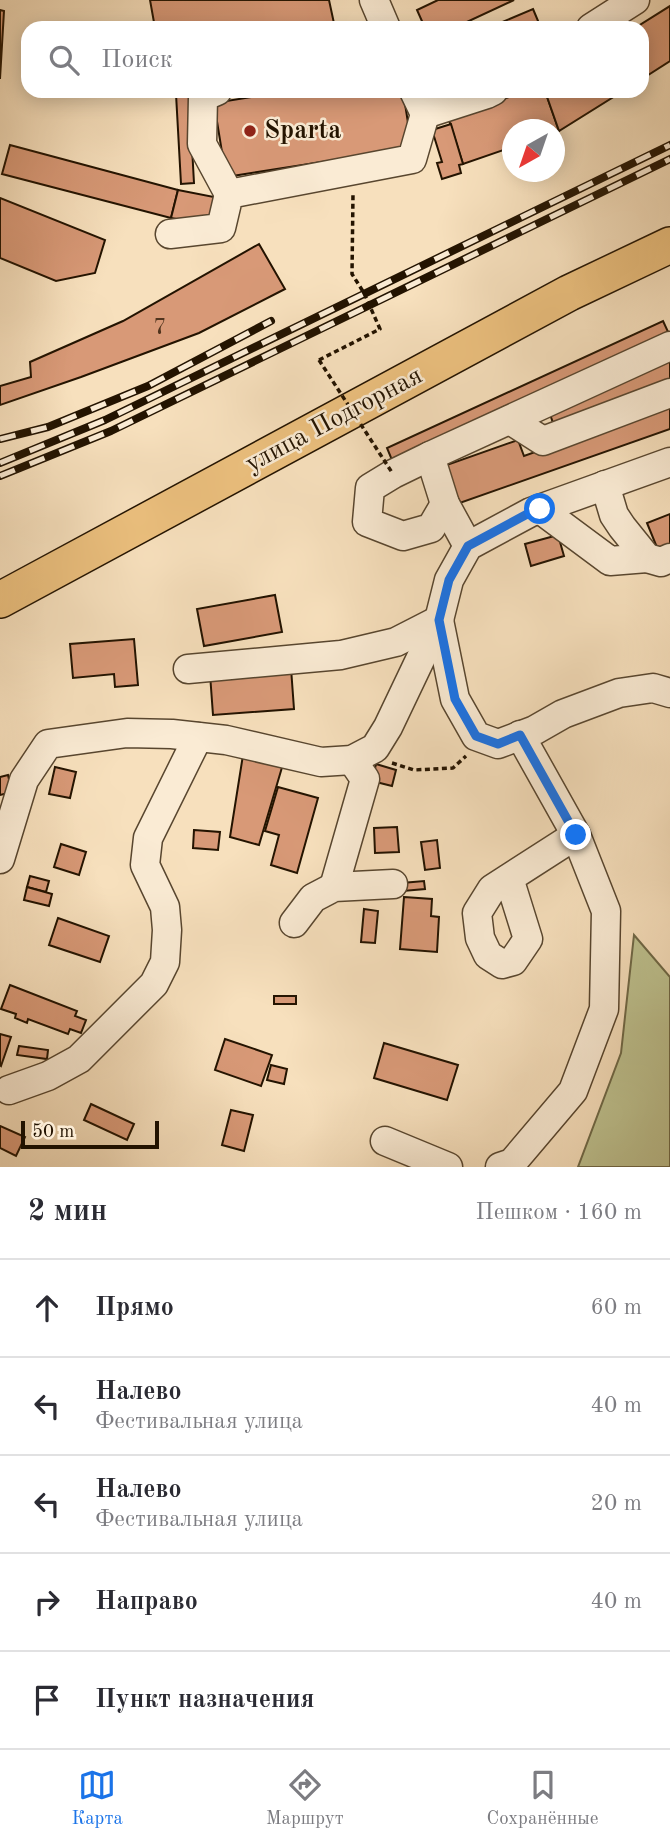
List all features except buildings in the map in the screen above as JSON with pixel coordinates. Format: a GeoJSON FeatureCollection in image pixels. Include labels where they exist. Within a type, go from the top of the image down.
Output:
{"type":"FeatureCollection","features":[{"type":"Feature","properties":{"kind":"main road","name":"улица Подгорная"},"geometry":{"type":"LineString","coordinates":[[0,600],[569,293],[670,245]]}},
{"type":"Feature","properties":{"kind":"street"},"geometry":{"type":"LineString","coordinates":[[602,21],[635,0]]}},
{"type":"Feature","properties":{"kind":"street"},"geometry":{"type":"LineString","coordinates":[[377,1],[384,21]]}},
{"type":"Feature","properties":{"kind":"street"},"geometry":{"type":"LineString","coordinates":[[170,234],[220,228],[229,194],[202,144],[203,98]]}},
{"type":"Feature","properties":{"kind":"street"},"geometry":{"type":"LineString","coordinates":[[229,194],[412,159],[420,103],[458,98]]}},
{"type":"Feature","properties":{"kind":"street"},"geometry":{"type":"LineString","coordinates":[[445,505],[431,528],[404,536],[367,522],[370,488],[393,474],[670,346]]}},
{"type":"Feature","properties":{"kind":"street"},"geometry":{"type":"LineString","coordinates":[[510,420],[543,440],[670,393]]}},
{"type":"Feature","properties":{"kind":"street"},"geometry":{"type":"LineString","coordinates":[[430,456],[445,505],[468,546]]}},
{"type":"Feature","properties":{"kind":"street"},"geometry":{"type":"LineString","coordinates":[[0,859],[24,780],[48,744],[127,733],[172,734],[226,740],[321,762],[364,754],[388,727],[439,620],[449,580],[468,546],[531,512],[670,462]]}},
{"type":"Feature","properties":{"kind":"street"},"geometry":{"type":"LineString","coordinates":[[605,485],[614,514],[622,527],[662,561]]}},
{"type":"Feature","properties":{"kind":"street"},"geometry":{"type":"LineString","coordinates":[[540,509],[610,561],[662,561]]}},
{"type":"Feature","properties":{"kind":"street"},"geometry":{"type":"LineString","coordinates":[[188,669],[341,655],[396,642],[439,620]]}},
{"type":"Feature","properties":{"kind":"street"},"geometry":{"type":"LineString","coordinates":[[439,620],[455,699],[476,736],[498,744],[535,730],[563,714],[619,693],[653,688],[670,693]]}},
{"type":"Feature","properties":{"kind":"street"},"geometry":{"type":"LineString","coordinates":[[500,1167],[512,1163],[573,1091],[604,1009],[606,911],[576,835],[520,735]]}},
{"type":"Feature","properties":{"kind":"street"},"geometry":{"type":"LineString","coordinates":[[9,1090],[48,1076],[79,1059],[154,984],[164,962],[167,930],[165,907],[145,865],[148,838],[198,737]]}},
{"type":"Feature","properties":{"kind":"street"},"geometry":{"type":"LineString","coordinates":[[334,887],[365,779],[364,754]]}},
{"type":"Feature","properties":{"kind":"street"},"geometry":{"type":"LineString","coordinates":[[509,878],[576,835]]}},
{"type":"Feature","properties":{"kind":"street"},"geometry":{"type":"LineString","coordinates":[[294,923],[313,898],[334,887],[393,884]]}},
{"type":"Feature","properties":{"kind":"street"},"geometry":{"type":"LineString","coordinates":[[385,1141],[448,1167]]}},
{"type":"Feature","properties":{"kind":"path"},"geometry":{"type":"LineString","coordinates":[[353,171],[352,274],[364,292],[380,329],[319,360],[393,474]]}},
{"type":"Feature","properties":{"kind":"path"},"geometry":{"type":"LineString","coordinates":[[364,754],[414,770],[453,768],[471,750],[476,736]]}},
{"type":"Feature","properties":{"kind":"green space"},"geometry":{"type":"Polygon","coordinates":[[[634,935],[670,977],[670,1167],[578,1167],[621,1053],[634,935]]]}},
{"type":"Feature","properties":{"kind":"railway"},"geometry":{"type":"LineString","coordinates":[[0,463],[105,420],[670,145]]}},
{"type":"Feature","properties":{"kind":"railway"},"geometry":{"type":"LineString","coordinates":[[0,476],[111,431],[670,159]]}},
{"type":"Feature","properties":{"kind":"railway"},"geometry":{"type":"LineString","coordinates":[[0,439],[48,427],[148,386],[271,321]]}},
{"type":"Feature","properties":{"kind":"place","name":"Sparta"},"geometry":{"type":"Point","coordinates":[250,131]}},
{"type":"Feature","properties":{"kind":"route"},"geometry":{"type":"LineString","coordinates":[[540,509],[468,546],[449,580],[439,620],[455,699],[476,736],[498,744],[520,735],[576,835]]}}]}
